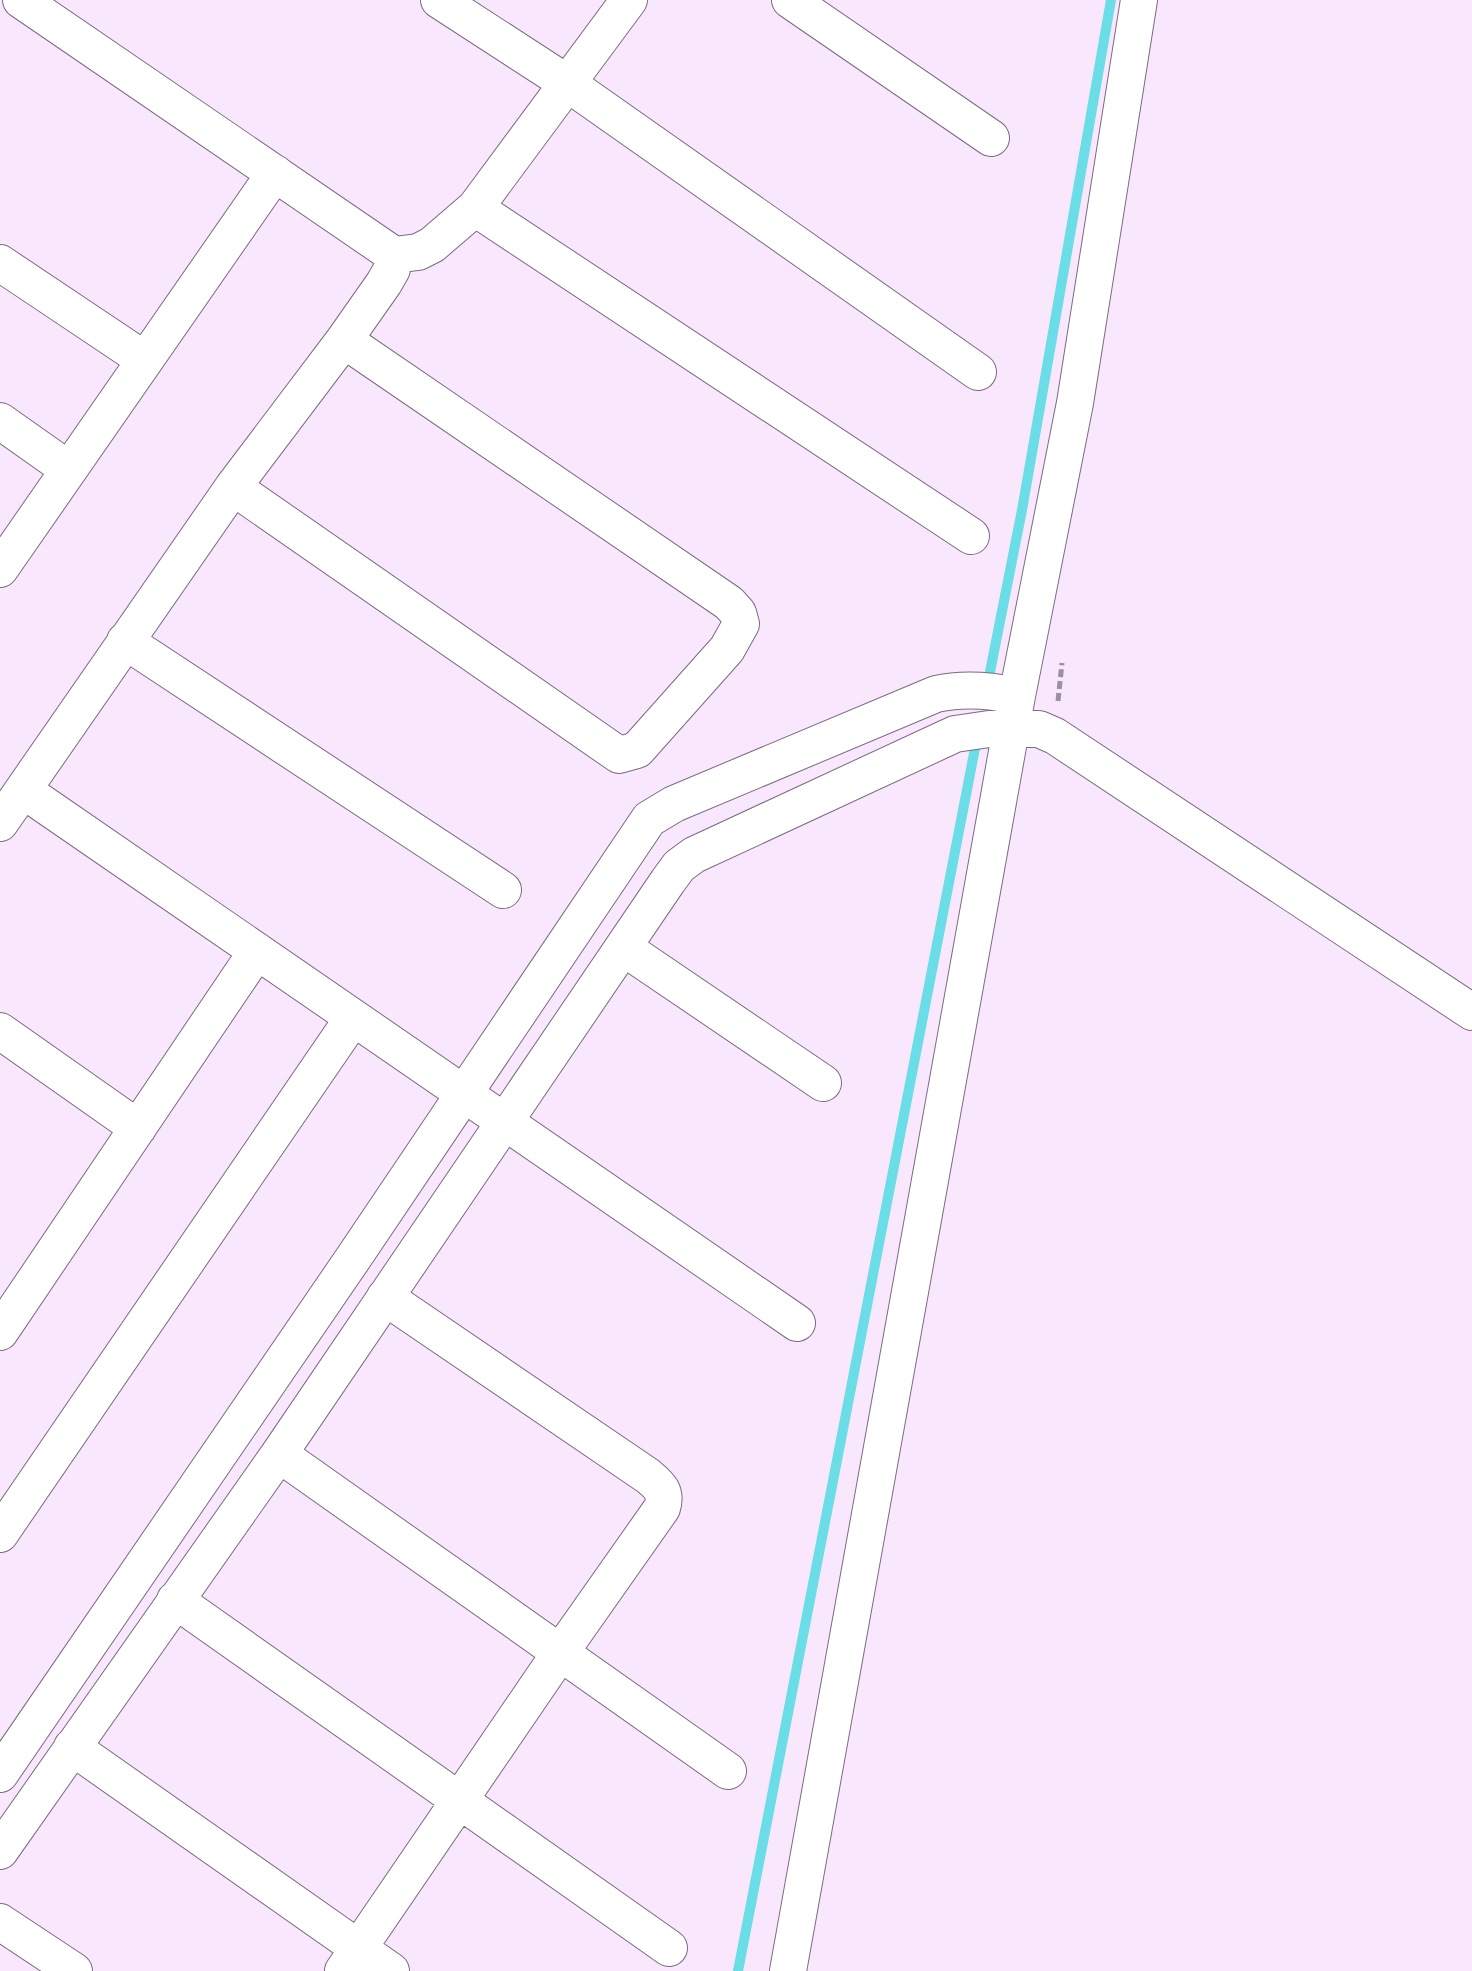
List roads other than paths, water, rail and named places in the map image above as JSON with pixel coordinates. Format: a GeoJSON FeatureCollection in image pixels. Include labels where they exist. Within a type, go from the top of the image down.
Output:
{"type":"FeatureCollection","features":[{"type":"Feature","properties":{"kind":"street"},"geometry":{"type":"LineString","coordinates":[[21,0],[394,255],[418,252],[432,245],[475,208],[629,0]]}},
{"type":"Feature","properties":{"kind":"street"},"geometry":{"type":"LineString","coordinates":[[439,0],[567,83],[978,372]]}},
{"type":"Feature","properties":{"kind":"street"},"geometry":{"type":"LineString","coordinates":[[790,0],[991,138]]}},
{"type":"Feature","properties":{"kind":"street"},"geometry":{"type":"LineString","coordinates":[[788,1971],[994,711],[1075,403],[1139,0]]}},
{"type":"Feature","properties":{"kind":"street"},"geometry":{"type":"LineString","coordinates":[[0,569],[275,173]]}},
{"type":"Feature","properties":{"kind":"street"},"geometry":{"type":"LineString","coordinates":[[475,208],[971,536]]}},
{"type":"Feature","properties":{"kind":"street"},"geometry":{"type":"LineString","coordinates":[[0,823],[233,487],[384,283],[392,269],[394,255]]}},
{"type":"Feature","properties":{"kind":"street"},"geometry":{"type":"LineString","coordinates":[[0,263],[145,360]]}},
{"type":"Feature","properties":{"kind":"street"},"geometry":{"type":"LineString","coordinates":[[233,487],[619,755],[637,750],[727,649],[741,624],[738,613],[729,603],[344,340]]}},
{"type":"Feature","properties":{"kind":"street"},"geometry":{"type":"LineString","coordinates":[[0,421],[68,469]]}},
{"type":"Feature","properties":{"kind":"street"},"geometry":{"type":"LineString","coordinates":[[125,641],[503,890]]}},
{"type":"Feature","properties":{"kind":"street"},"geometry":{"type":"LineString","coordinates":[[0,1774],[649,819],[674,804],[936,694],[952,691],[1055,736],[1472,1012]]}},
{"type":"Feature","properties":{"kind":"street"},"geometry":{"type":"LineString","coordinates":[[0,1851],[279,1454],[679,866],[694,855],[944,738],[994,711]]}},
{"type":"Feature","properties":{"kind":"street"},"geometry":{"type":"LineString","coordinates":[[23,790],[797,1323]]}},
{"type":"Feature","properties":{"kind":"street"},"geometry":{"type":"LineString","coordinates":[[624,948],[823,1083]]}},
{"type":"Feature","properties":{"kind":"street"},"geometry":{"type":"LineString","coordinates":[[6,1309],[138,1128],[257,951]]}},
{"type":"Feature","properties":{"kind":"street"},"geometry":{"type":"LineString","coordinates":[[0,1534],[353,1018]]}},
{"type":"Feature","properties":{"kind":"street"},"geometry":{"type":"LineString","coordinates":[[0,1031],[138,1128]]}},
{"type":"Feature","properties":{"kind":"street"},"geometry":{"type":"LineString","coordinates":[[351,1960],[662,1508],[665,1498],[661,1487],[385,1297]]}},
{"type":"Feature","properties":{"kind":"street"},"geometry":{"type":"LineString","coordinates":[[279,1454],[728,1771]]}},
{"type":"Feature","properties":{"kind":"street"},"geometry":{"type":"LineString","coordinates":[[175,1600],[669,1948]]}},
{"type":"Feature","properties":{"kind":"street"},"geometry":{"type":"LineString","coordinates":[[72,1747],[351,1960],[391,1971]]}},
{"type":"Feature","properties":{"kind":"street"},"geometry":{"type":"LineString","coordinates":[[0,1922],[74,1971]]}},
{"type":"Feature","properties":{"kind":"waterway"},"geometry":{"type":"LineString","coordinates":[[987,687],[1022,510],[1111,0]]}},
{"type":"Feature","properties":{"kind":"waterway"},"geometry":{"type":"LineString","coordinates":[[738,1971],[977,738]]}}]}
